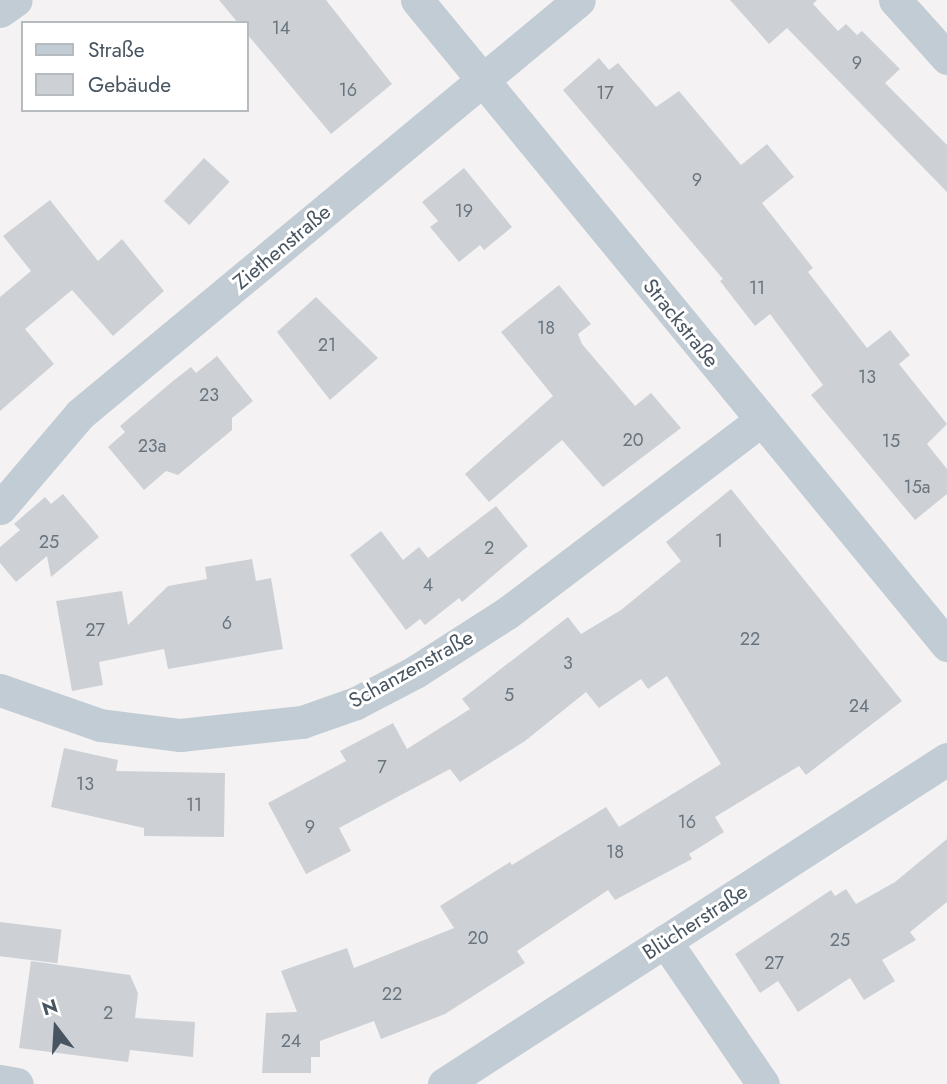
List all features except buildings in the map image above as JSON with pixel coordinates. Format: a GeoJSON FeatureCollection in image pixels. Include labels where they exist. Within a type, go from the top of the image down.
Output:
{"type":"FeatureCollection","features":[{"type":"Feature","properties":{"kind":"street"},"geometry":{"type":"LineString","coordinates":[[0,11],[16,0]]}},
{"type":"Feature","properties":{"kind":"street","name":"Strackstraße"},"geometry":{"type":"LineString","coordinates":[[417,0],[947,645]]}},
{"type":"Feature","properties":{"kind":"street","name":"Ziethenstraße"},"geometry":{"type":"LineString","coordinates":[[0,508],[80,414],[579,0]]}},
{"type":"Feature","properties":{"kind":"street"},"geometry":{"type":"LineString","coordinates":[[895,0],[947,58]]}},
{"type":"Feature","properties":{"kind":"street","name":"Schanzenstraße"},"geometry":{"type":"LineString","coordinates":[[0,690],[100,725],[180,735],[302,722],[356,703],[507,613],[761,420]]}},
{"type":"Feature","properties":{"kind":"street","name":"Blücherstraße"},"geometry":{"type":"LineString","coordinates":[[444,1084],[947,760]]}},
{"type":"Feature","properties":{"kind":"street"},"geometry":{"type":"LineString","coordinates":[[665,941],[763,1084]]}},
{"type":"Feature","properties":{"kind":"street"},"geometry":{"type":"LineString","coordinates":[[0,1081],[17,1084]]}}]}
